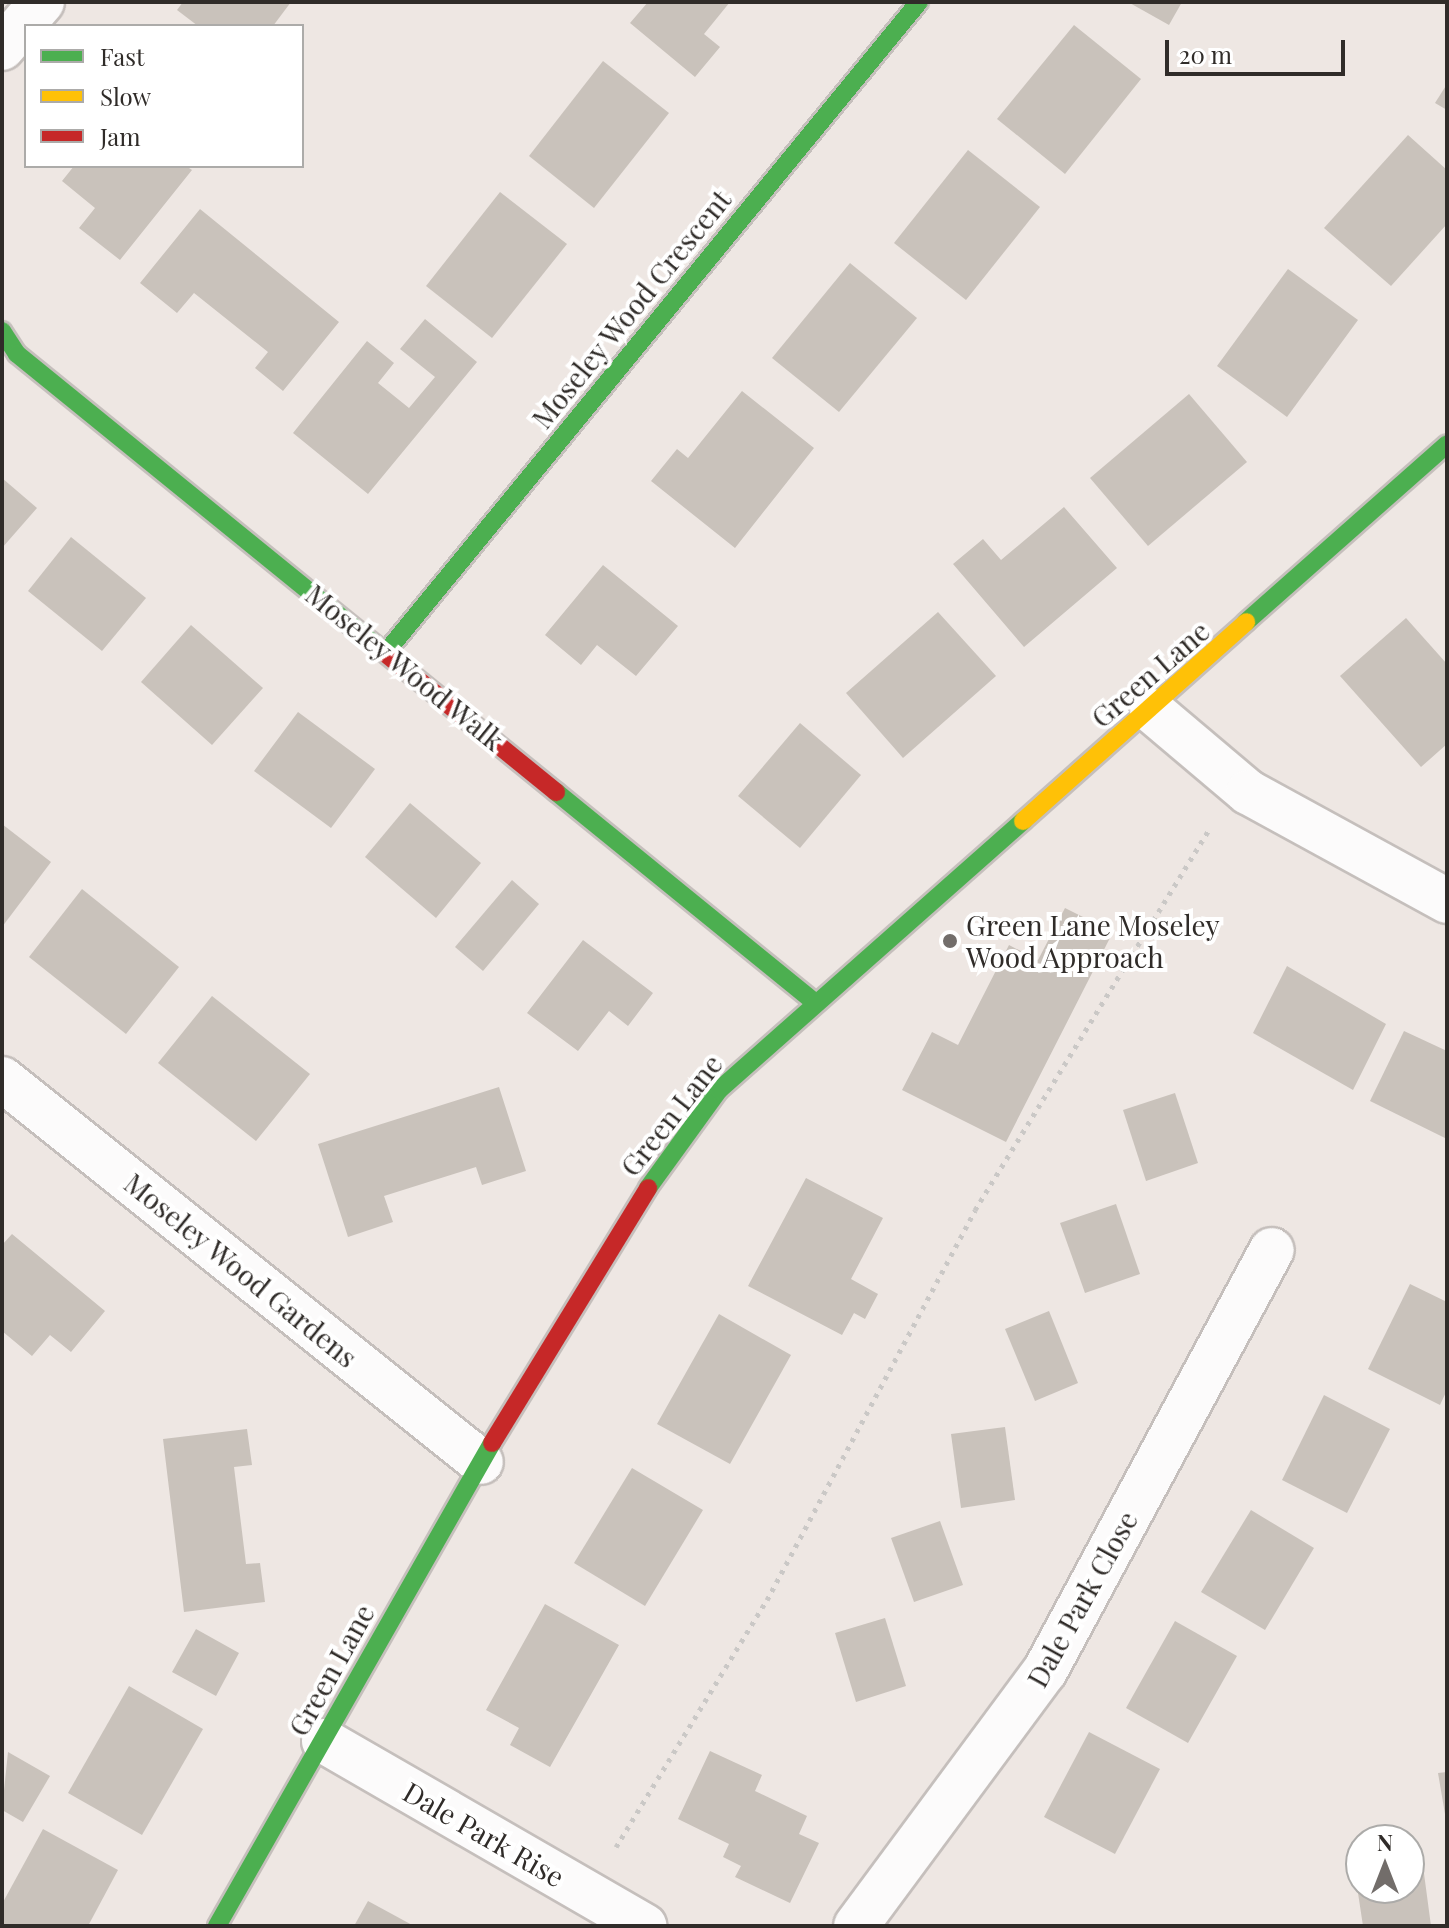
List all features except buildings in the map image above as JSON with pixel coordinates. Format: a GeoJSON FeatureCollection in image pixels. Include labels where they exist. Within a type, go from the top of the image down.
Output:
{"type":"FeatureCollection","features":[{"type":"Feature","properties":{"kind":"street"},"geometry":{"type":"LineString","coordinates":[[2,48],[42,2]]}},
{"type":"Feature","properties":{"kind":"street","name":"Moseley Wood Crescent"},"geometry":{"type":"LineString","coordinates":[[387,651],[919,2]]}},
{"type":"Feature","properties":{"kind":"street","name":"Moseley Wood Walk"},"geometry":{"type":"LineString","coordinates":[[2,331],[17,354],[387,651],[813,1001]]}},
{"type":"Feature","properties":{"kind":"street","name":"Green Lane"},"geometry":{"type":"LineString","coordinates":[[217,1926],[481,1462],[653,1180],[719,1090],[813,1001],[1152,711],[1447,444]]}},
{"type":"Feature","properties":{"kind":"street"},"geometry":{"type":"LineString","coordinates":[[1152,711],[1238,785],[1447,901]]}},
{"type":"Feature","properties":{"kind":"street","name":"Moseley Wood Gardens"},"geometry":{"type":"LineString","coordinates":[[2,1079],[481,1462]]}},
{"type":"Feature","properties":{"kind":"street","name":"Dale Park Close"},"geometry":{"type":"LineString","coordinates":[[856,1926],[1045,1671],[1272,1250]]}},
{"type":"Feature","properties":{"kind":"street","name":"Dale Park Rise"},"geometry":{"type":"LineString","coordinates":[[324,1741],[644,1926]]}},
{"type":"Feature","properties":{"kind":"path"},"geometry":{"type":"LineString","coordinates":[[587,1893],[767,1600],[983,1196],[1238,785]]}},
{"type":"Feature","properties":{"kind":"traffic: fast"},"geometry":{"type":"LineString","coordinates":[[387,651],[919,2]]}},
{"type":"Feature","properties":{"kind":"traffic: fast"},"geometry":{"type":"LineString","coordinates":[[2,331],[17,354],[380,649]]}},
{"type":"Feature","properties":{"kind":"traffic: fast"},"geometry":{"type":"LineString","coordinates":[[1246,622],[1447,444]]}},
{"type":"Feature","properties":{"kind":"traffic: fast"},"geometry":{"type":"LineString","coordinates":[[556,792],[813,1001]]}},
{"type":"Feature","properties":{"kind":"traffic: fast"},"geometry":{"type":"LineString","coordinates":[[648,1188],[719,1090],[1023,821]]}},
{"type":"Feature","properties":{"kind":"traffic: fast"},"geometry":{"type":"LineString","coordinates":[[217,1926],[492,1443]]}},
{"type":"Feature","properties":{"kind":"traffic: slow"},"geometry":{"type":"LineString","coordinates":[[1023,821],[1246,622]]}},
{"type":"Feature","properties":{"kind":"traffic: jam"},"geometry":{"type":"LineString","coordinates":[[380,649],[556,792]]}},
{"type":"Feature","properties":{"kind":"traffic: jam"},"geometry":{"type":"LineString","coordinates":[[492,1443],[648,1188]]}},
{"type":"Feature","properties":{"kind":"place","name":"Green Lane Moseley Wood Approach"},"geometry":{"type":"Point","coordinates":[950,941]}}]}
